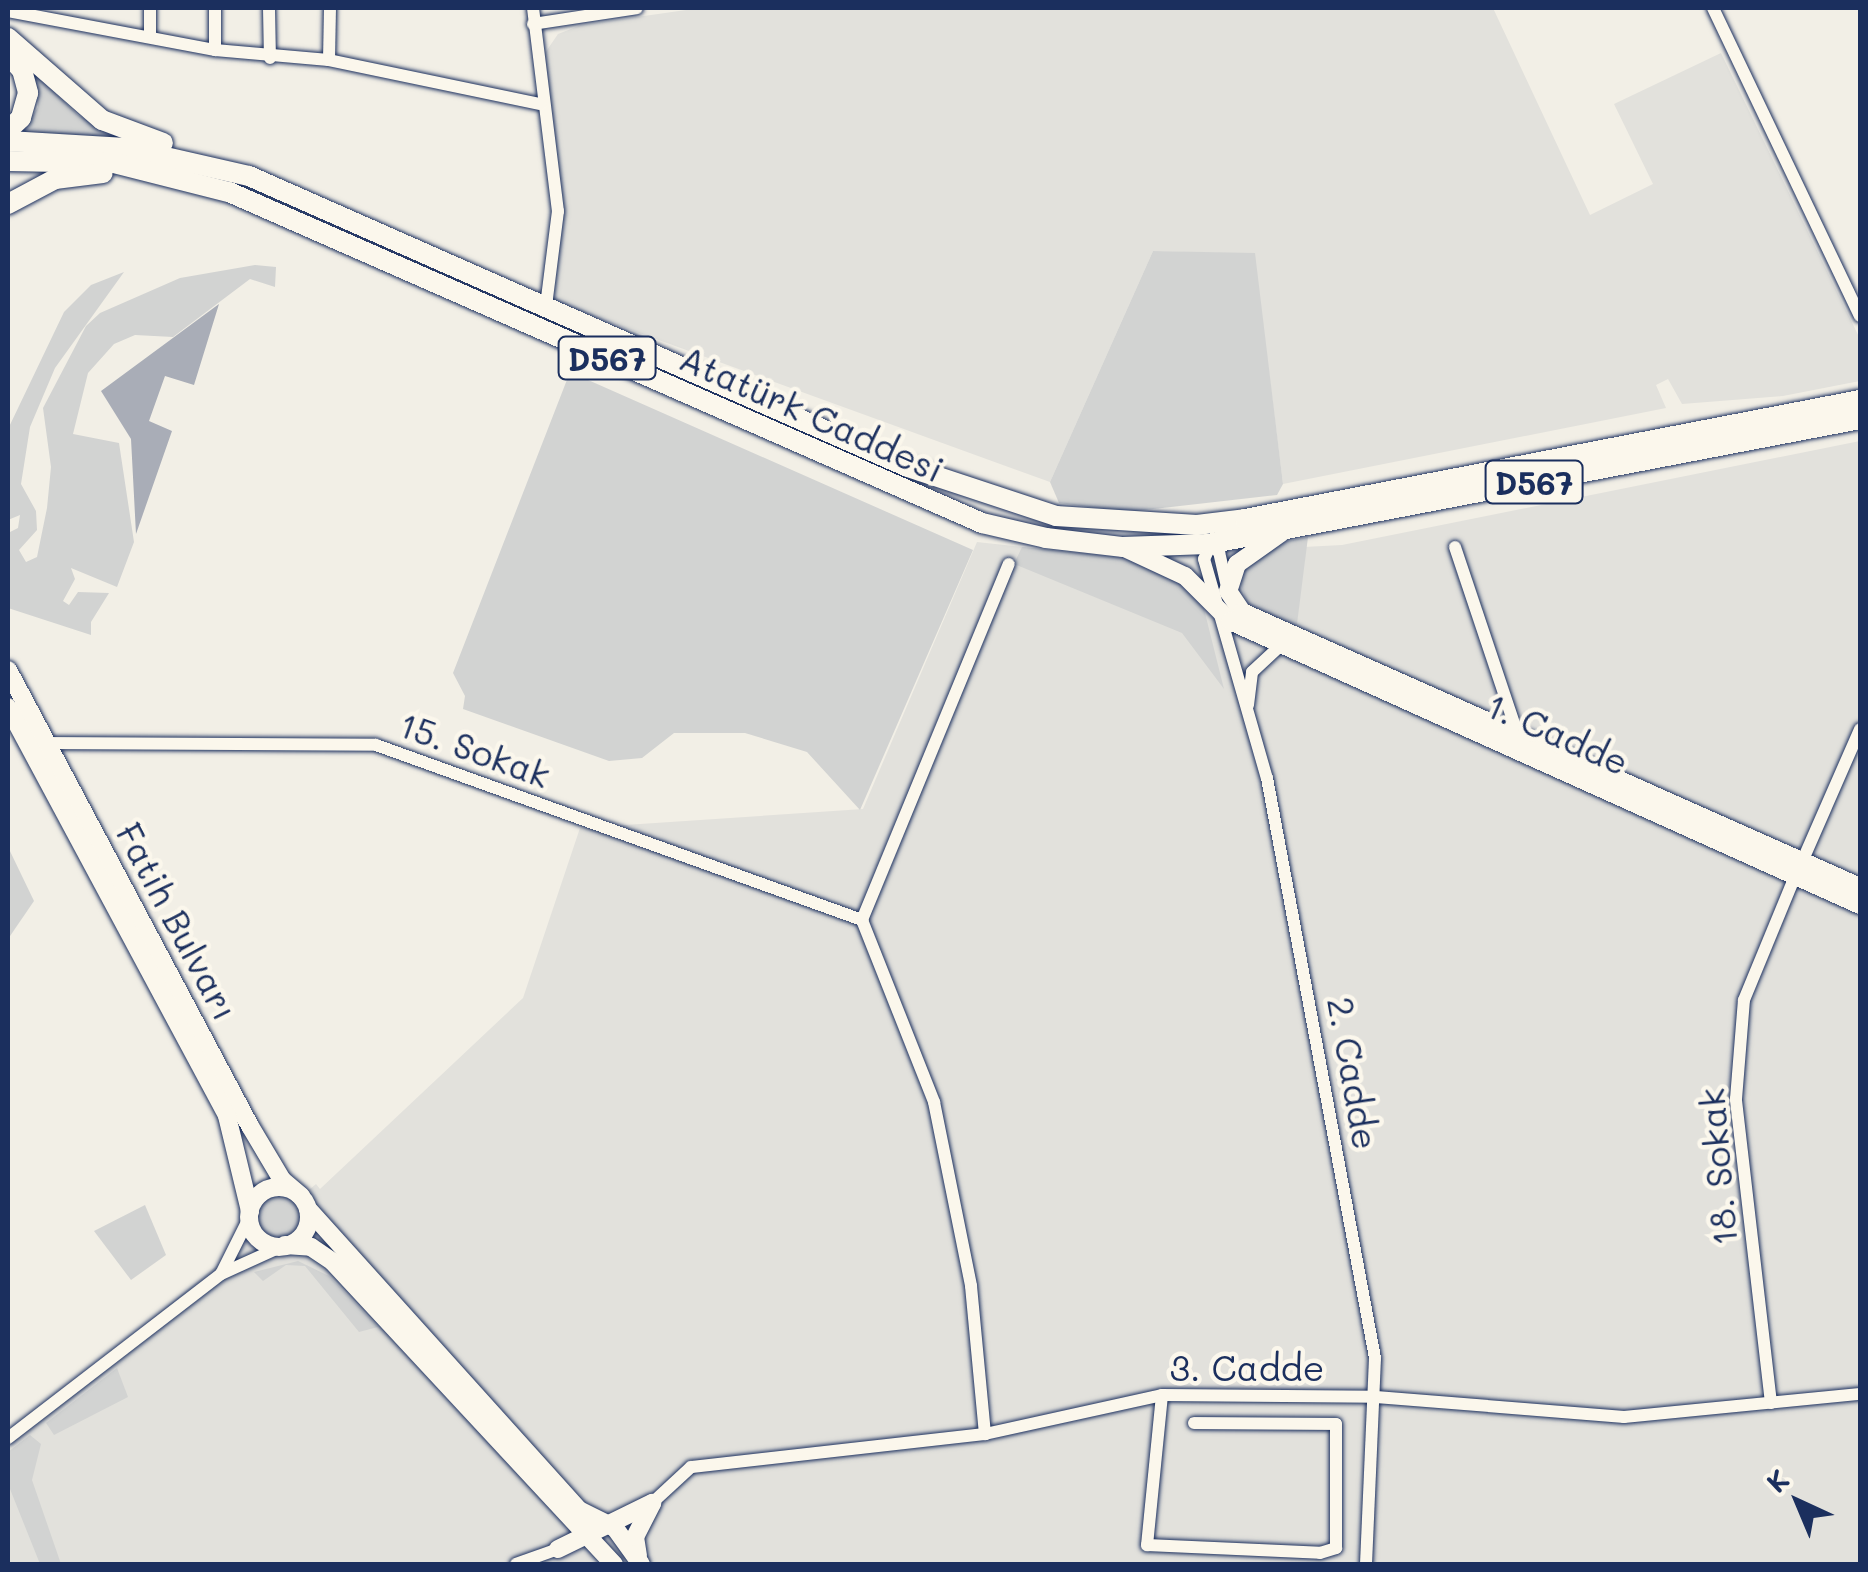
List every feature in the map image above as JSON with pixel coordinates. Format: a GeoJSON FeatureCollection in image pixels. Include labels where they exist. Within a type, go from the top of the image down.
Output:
{"type":"FeatureCollection","features":[{"type":"Feature","properties":{"kind":"highway"},"geometry":{"type":"LineString","coordinates":[[8,38],[102,120],[248,176]]}},
{"type":"Feature","properties":{"kind":"highway"},"geometry":{"type":"LineString","coordinates":[[8,55],[28,93],[21,118],[8,130]]}},
{"type":"Feature","properties":{"kind":"highway","name":"D567"},"geometry":{"type":"LineString","coordinates":[[8,141],[126,148],[248,176],[908,467],[1056,516],[1202,534],[1284,530],[1860,419]]}},
{"type":"Feature","properties":{"kind":"highway","name":"Atatürk Caddesi"},"geometry":{"type":"LineString","coordinates":[[8,160],[114,164],[228,192],[982,523],[1123,547],[1202,534]]}},
{"type":"Feature","properties":{"kind":"highway"},"geometry":{"type":"LineString","coordinates":[[8,204],[56,179],[88,172],[228,192]]}},
{"type":"Feature","properties":{"kind":"highway","name":"D567"},"geometry":{"type":"LineString","coordinates":[[1202,534],[1245,519],[1860,400]]}},
{"type":"Feature","properties":{"kind":"main road"},"geometry":{"type":"LineString","coordinates":[[1220,596],[1237,564],[1284,530]]}},
{"type":"Feature","properties":{"kind":"main road"},"geometry":{"type":"LineString","coordinates":[[1123,547],[1220,596],[1232,624]]}},
{"type":"Feature","properties":{"kind":"main road","name":"1. Cadde"},"geometry":{"type":"LineString","coordinates":[[1232,624],[1518,736],[1798,869],[1860,905]]}},
{"type":"Feature","properties":{"kind":"main road","name":"1. Cadde"},"geometry":{"type":"LineString","coordinates":[[1232,624],[1798,869],[1860,887]]}},
{"type":"Feature","properties":{"kind":"main road","name":"Fatih Bulvarı"},"geometry":{"type":"LineString","coordinates":[[8,670],[282,1180],[579,1510],[606,1522],[636,1557]]}},
{"type":"Feature","properties":{"kind":"main road","name":"Fatih Bulvarı"},"geometry":{"type":"LineString","coordinates":[[8,707],[228,1116],[249,1214]]}},
{"type":"Feature","properties":{"kind":"main road"},"geometry":{"type":"LineString","coordinates":[[286,1246],[305,1231],[304,1203],[272,1188],[249,1214],[259,1239],[286,1246],[311,1246],[333,1262],[613,1563],[636,1557],[635,1538],[652,1503]]}},
{"type":"Feature","properties":{"kind":"main road"},"geometry":{"type":"LineString","coordinates":[[558,1549],[588,1538],[606,1522],[652,1503]]}},
{"type":"Feature","properties":{"kind":"main road"},"geometry":{"type":"LineString","coordinates":[[558,1549],[566,1516]]}},
{"type":"Feature","properties":{"kind":"street"},"geometry":{"type":"LineString","coordinates":[[74,24],[75,8]]}},
{"type":"Feature","properties":{"kind":"street"},"geometry":{"type":"LineString","coordinates":[[150,8],[150,38]]}},
{"type":"Feature","properties":{"kind":"street"},"geometry":{"type":"LineString","coordinates":[[214,8],[215,50]]}},
{"type":"Feature","properties":{"kind":"street"},"geometry":{"type":"LineString","coordinates":[[269,8],[270,58]]}},
{"type":"Feature","properties":{"kind":"street"},"geometry":{"type":"LineString","coordinates":[[329,60],[330,8]]}},
{"type":"Feature","properties":{"kind":"street"},"geometry":{"type":"LineString","coordinates":[[533,8],[540,104],[558,211],[546,306]]}},
{"type":"Feature","properties":{"kind":"street"},"geometry":{"type":"LineString","coordinates":[[533,24],[636,8]]}},
{"type":"Feature","properties":{"kind":"street"},"geometry":{"type":"LineString","coordinates":[[1714,8],[1860,316]]}},
{"type":"Feature","properties":{"kind":"street"},"geometry":{"type":"LineString","coordinates":[[8,11],[215,50],[270,58],[329,60],[540,104]]}},
{"type":"Feature","properties":{"kind":"street"},"geometry":{"type":"LineString","coordinates":[[1202,534],[1204,559],[1220,596]]}},
{"type":"Feature","properties":{"kind":"street"},"geometry":{"type":"LineString","coordinates":[[1455,547],[1518,736]]}},
{"type":"Feature","properties":{"kind":"street"},"geometry":{"type":"LineString","coordinates":[[985,1434],[971,1286],[934,1102],[862,920],[1010,564]]}},
{"type":"Feature","properties":{"kind":"street","name":"2. Cadde"},"geometry":{"type":"LineString","coordinates":[[1232,624],[1300,942],[1376,1358],[1366,1564]]}},
{"type":"Feature","properties":{"kind":"street"},"geometry":{"type":"LineString","coordinates":[[1248,707],[1252,672],[1282,644]]}},
{"type":"Feature","properties":{"kind":"street","name":"18. Sokak"},"geometry":{"type":"LineString","coordinates":[[1771,1403],[1736,1099],[1744,1000],[1860,729]]}},
{"type":"Feature","properties":{"kind":"street","name":"15. Sokak"},"geometry":{"type":"LineString","coordinates":[[48,743],[376,745],[862,920]]}},
{"type":"Feature","properties":{"kind":"street"},"geometry":{"type":"LineString","coordinates":[[220,1274],[249,1214]]}},
{"type":"Feature","properties":{"kind":"street"},"geometry":{"type":"LineString","coordinates":[[8,1438],[220,1274],[286,1246]]}},
{"type":"Feature","properties":{"kind":"street","name":"3. Cadde"},"geometry":{"type":"LineString","coordinates":[[652,1503],[691,1467],[985,1434],[1162,1395],[1376,1398],[1624,1417],[1860,1394]]}},
{"type":"Feature","properties":{"kind":"street"},"geometry":{"type":"LineString","coordinates":[[1162,1395],[1147,1545],[1320,1553],[1336,1548],[1336,1424],[1194,1423]]}},
{"type":"Feature","properties":{"kind":"street"},"geometry":{"type":"LineString","coordinates":[[516,1564],[558,1549]]}},
{"type":"Feature","properties":{"kind":"shaded area"},"geometry":{"type":"Polygon","coordinates":[[[700,8],[1493,8],[1590,215],[1653,184],[1614,104],[1721,53],[1860,339],[1860,381],[1783,396],[1682,404],[1668,379],[1656,385],[1666,408],[1283,484],[1254,254],[1153,251],[1050,482],[554,302],[562,215],[545,53],[558,34],[581,25],[700,8]]]}},
{"type":"Feature","properties":{"kind":"shaded area"},"geometry":{"type":"Polygon","coordinates":[[[34,73],[78,115],[124,142],[19,138],[38,107],[34,73]]]}},
{"type":"Feature","properties":{"kind":"shaded area"},"geometry":{"type":"Polygon","coordinates":[[[1153,251],[1255,253],[1283,484],[1277,495],[1127,512],[1059,503],[1050,482],[1153,251]]]}},
{"type":"Feature","properties":{"kind":"shaded area"},"geometry":{"type":"Polygon","coordinates":[[[255,265],[276,267],[275,287],[250,279],[173,337],[135,335],[114,344],[88,373],[73,434],[119,443],[134,542],[117,587],[71,568],[75,579],[63,601],[69,605],[78,592],[109,593],[91,622],[91,635],[8,608],[8,533],[18,528],[20,515],[8,520],[8,429],[64,312],[91,285],[124,272],[55,368],[30,427],[21,484],[36,511],[37,530],[19,550],[26,562],[37,557],[47,508],[51,467],[43,408],[86,326],[100,313],[180,278],[255,265]]]}},
{"type":"Feature","properties":{"kind":"shaded area"},"geometry":{"type":"Polygon","coordinates":[[[219,304],[194,385],[165,376],[149,421],[172,431],[136,534],[131,439],[101,391],[219,304]]]}},
{"type":"Feature","properties":{"kind":"shaded area"},"geometry":{"type":"Polygon","coordinates":[[[570,372],[973,550],[860,810],[807,752],[745,733],[674,733],[642,758],[609,761],[463,709],[465,696],[453,673],[570,372]]]}},
{"type":"Feature","properties":{"kind":"shaded area"},"geometry":{"type":"Polygon","coordinates":[[[1860,441],[1860,1564],[8,1564],[8,1437],[316,1184],[320,1189],[523,998],[580,828],[863,809],[977,542],[1111,557],[1342,545],[1860,441]]]}},
{"type":"Feature","properties":{"kind":"shaded area"},"geometry":{"type":"Polygon","coordinates":[[[1308,537],[1296,632],[1247,602],[1239,579],[1245,560],[1269,545],[1308,537]]]}},
{"type":"Feature","properties":{"kind":"shaded area"},"geometry":{"type":"Polygon","coordinates":[[[1022,547],[1128,558],[1200,593],[1224,689],[1182,633],[1014,564],[1022,547]]]}},
{"type":"Feature","properties":{"kind":"shaded area"},"geometry":{"type":"Polygon","coordinates":[[[8,847],[34,901],[8,939],[8,847]]]}},
{"type":"Feature","properties":{"kind":"shaded area"},"geometry":{"type":"Polygon","coordinates":[[[279,1196],[294,1202],[300,1217],[294,1232],[279,1238],[264,1232],[258,1217],[264,1202],[279,1196]]]}},
{"type":"Feature","properties":{"kind":"shaded area"},"geometry":{"type":"Polygon","coordinates":[[[145,1205],[166,1255],[131,1280],[94,1231],[145,1205]]]}},
{"type":"Feature","properties":{"kind":"shaded area"},"geometry":{"type":"Polygon","coordinates":[[[298,1261],[329,1276],[378,1327],[359,1332],[305,1266],[286,1265],[263,1281],[254,1272],[298,1261]]]}},
{"type":"Feature","properties":{"kind":"shaded area"},"geometry":{"type":"Polygon","coordinates":[[[117,1368],[128,1397],[54,1435],[46,1423],[117,1368]]]}},
{"type":"Feature","properties":{"kind":"shaded area"},"geometry":{"type":"Polygon","coordinates":[[[30,1435],[41,1444],[32,1480],[61,1564],[40,1564],[8,1484],[8,1452],[30,1435]]]}}]}
